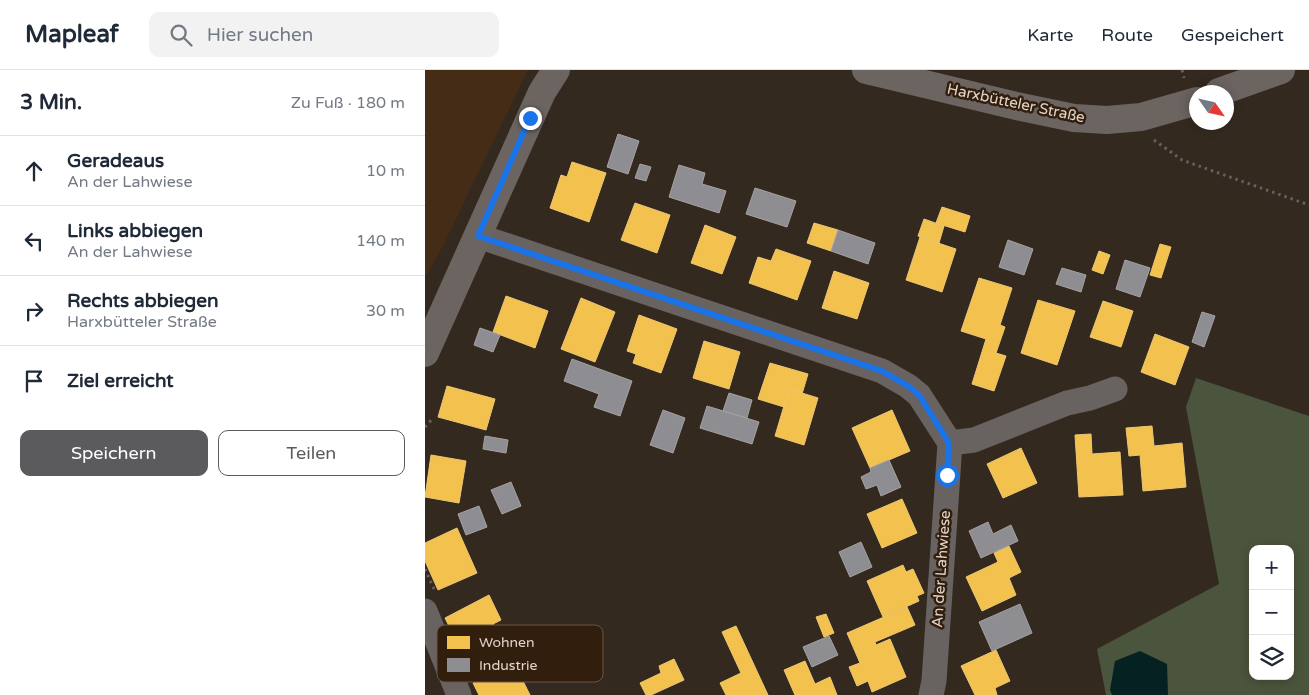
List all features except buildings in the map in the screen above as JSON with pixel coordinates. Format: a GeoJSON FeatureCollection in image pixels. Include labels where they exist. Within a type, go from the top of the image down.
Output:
{"type":"FeatureCollection","features":[{"type":"Feature","properties":{"kind":"street"},"geometry":{"type":"LineString","coordinates":[[425,353],[542,92],[556,70]]}},
{"type":"Feature","properties":{"kind":"street","name":"Harxbütteler Straße"},"geometry":{"type":"LineString","coordinates":[[866,70],[1074,118],[1107,120],[1141,116],[1189,103]]}},
{"type":"Feature","properties":{"kind":"street"},"geometry":{"type":"LineString","coordinates":[[1234,87],[1281,70]]}},
{"type":"Feature","properties":{"kind":"street"},"geometry":{"type":"LineString","coordinates":[[478,236],[882,371],[908,386],[919,395],[949,443],[974,440],[1067,403],[1090,398],[1115,389]]}},
{"type":"Feature","properties":{"kind":"street","name":"An der Lahwiese"},"geometry":{"type":"LineString","coordinates":[[931,695],[934,681],[949,443]]}},
{"type":"Feature","properties":{"kind":"street"},"geometry":{"type":"LineString","coordinates":[[425,611],[437,641]]}},
{"type":"Feature","properties":{"kind":"street"},"geometry":{"type":"LineString","coordinates":[[454,682],[459,695]]}},
{"type":"Feature","properties":{"kind":"path"},"geometry":{"type":"LineString","coordinates":[[1141,116],[1147,133],[1155,142],[1182,160],[1309,205]]}},
{"type":"Feature","properties":{"kind":"path"},"geometry":{"type":"LineString","coordinates":[[425,426],[433,418]]}},
{"type":"Feature","properties":{"kind":"shaded area"},"geometry":{"type":"Polygon","coordinates":[[[425,70],[528,70],[443,246],[425,278],[425,70]]]}},
{"type":"Feature","properties":{"kind":"green space"},"geometry":{"type":"Polygon","coordinates":[[[1196,378],[1309,416],[1309,695],[1106,695],[1097,649],[1219,584],[1186,407],[1196,378]]]}},
{"type":"Feature","properties":{"kind":"water"},"geometry":{"type":"Polygon","coordinates":[[[1140,651],[1167,664],[1168,695],[1112,695],[1110,690],[1115,661],[1140,651]]]}},
{"type":"Feature","properties":{"kind":"route"},"geometry":{"type":"LineString","coordinates":[[530,118],[478,236],[882,371],[908,386],[919,395],[929,410],[949,443],[947,475]]}}]}
